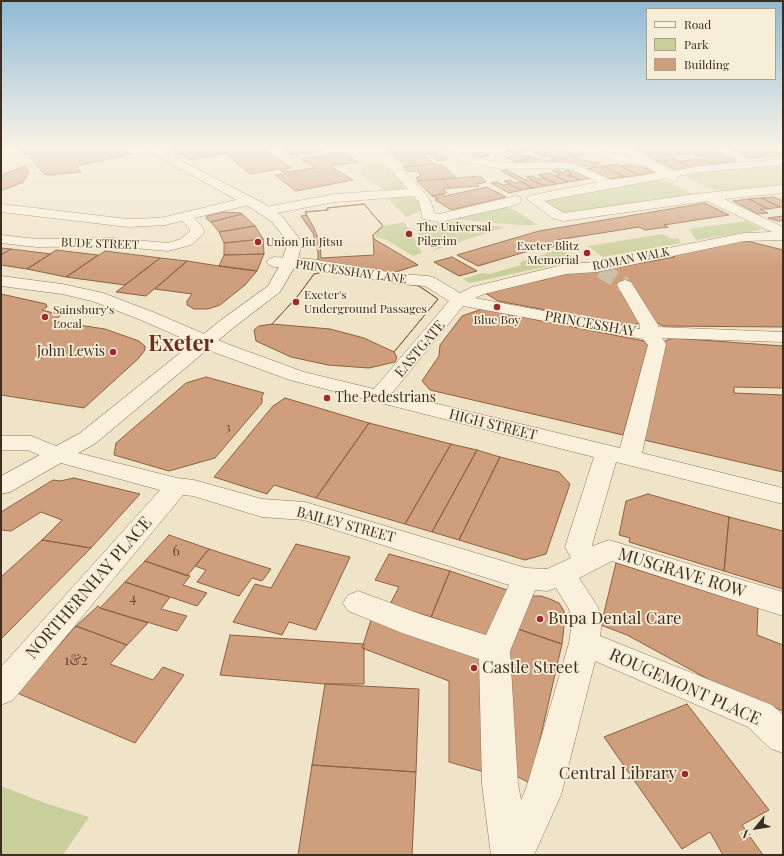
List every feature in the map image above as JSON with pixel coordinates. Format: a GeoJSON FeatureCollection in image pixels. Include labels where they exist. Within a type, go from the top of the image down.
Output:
{"type":"FeatureCollection","features":[{"type":"Feature","properties":{"kind":"street"},"geometry":{"type":"LineString","coordinates":[[1,486],[88,438],[206,341],[274,289],[289,263],[295,242],[282,224],[266,211],[223,188]]}},
{"type":"Feature","properties":{"kind":"street"},"geometry":{"type":"LineString","coordinates":[[413,188],[425,202],[428,216],[440,218],[511,201],[524,209]]}},
{"type":"Feature","properties":{"kind":"street"},"geometry":{"type":"LineString","coordinates":[[588,188],[535,197],[533,200],[557,215],[564,217],[710,197],[783,189]]}},
{"type":"Feature","properties":{"kind":"street"},"geometry":{"type":"LineString","coordinates":[[693,188],[782,231]]}},
{"type":"Feature","properties":{"kind":"street"},"geometry":{"type":"LineString","coordinates":[[266,211],[335,198],[417,192]]}},
{"type":"Feature","properties":{"kind":"street"},"geometry":{"type":"LineString","coordinates":[[1,208],[128,223],[165,221],[248,201]]}},
{"type":"Feature","properties":{"kind":"street","name":"BUDE STREET"},"geometry":{"type":"LineString","coordinates":[[1,239],[37,243],[112,242],[168,247],[183,244],[192,238],[197,232],[195,226],[187,219],[189,216]]}},
{"type":"Feature","properties":{"kind":"street","name":"ROMAN WALK"},"geometry":{"type":"LineString","coordinates":[[459,300],[486,288],[566,269],[578,267],[599,269],[744,237],[782,231]]}},
{"type":"Feature","properties":{"kind":"street","name":"PRINCESSHAY LANE"},"geometry":{"type":"LineString","coordinates":[[274,262],[334,267],[400,279],[429,281]]}},
{"type":"Feature","properties":{"kind":"street","name":"HIGH STREET"},"geometry":{"type":"LineString","coordinates":[[1,281],[55,288],[97,297],[297,376],[783,496]]}},
{"type":"Feature","properties":{"kind":"street","name":"PRINCESSHAY"},"geometry":{"type":"LineString","coordinates":[[429,281],[459,300],[639,334],[668,332],[783,337]]}},
{"type":"Feature","properties":{"kind":"street"},"geometry":{"type":"LineString","coordinates":[[514,855],[543,795],[584,643],[587,622],[575,568],[578,547],[618,456],[657,344],[648,334],[649,324],[625,285]]}},
{"type":"Feature","properties":{"kind":"street","name":"EASTGATE"},"geometry":{"type":"LineString","coordinates":[[379,396],[459,300]]}},
{"type":"Feature","properties":{"kind":"street","name":"BAILEY STREET"},"geometry":{"type":"LineString","coordinates":[[1,443],[31,443],[58,455],[177,486],[194,488],[262,508],[305,511],[526,579],[547,580],[575,568]]}},
{"type":"Feature","properties":{"kind":"street","name":"NORTHERNHAY PLACE"},"geometry":{"type":"LineString","coordinates":[[1,690],[177,486]]}},
{"type":"Feature","properties":{"kind":"street","name":"MUSGRAVE ROW"},"geometry":{"type":"LineString","coordinates":[[575,568],[609,550],[783,604]]}},
{"type":"Feature","properties":{"kind":"street"},"geometry":{"type":"LineString","coordinates":[[511,855],[500,784],[494,650],[526,579]]}},
{"type":"Feature","properties":{"kind":"street"},"geometry":{"type":"LineString","coordinates":[[358,603],[413,624],[494,650]]}},
{"type":"Feature","properties":{"kind":"street","name":"ROUGEMONT PLACE"},"geometry":{"type":"LineString","coordinates":[[584,643],[760,716],[783,737]]}},
{"type":"Feature","properties":{"kind":"green space"},"geometry":{"type":"Polygon","coordinates":[[[381,188],[404,188],[386,191],[381,188]]]}},
{"type":"Feature","properties":{"kind":"green space"},"geometry":{"type":"Polygon","coordinates":[[[609,188],[680,188],[695,195],[572,213],[559,211],[544,201],[548,198],[609,188]]]}},
{"type":"Feature","properties":{"kind":"green space"},"geometry":{"type":"Polygon","coordinates":[[[708,188],[766,188],[731,192],[708,188]]]}},
{"type":"Feature","properties":{"kind":"green space"},"geometry":{"type":"Polygon","coordinates":[[[406,196],[415,198],[419,201],[421,211],[406,217],[386,197],[406,196]]]}},
{"type":"Feature","properties":{"kind":"green space"},"geometry":{"type":"Polygon","coordinates":[[[505,207],[517,211],[538,225],[519,225],[452,219],[505,207]]]}},
{"type":"Feature","properties":{"kind":"green space"},"geometry":{"type":"Polygon","coordinates":[[[450,221],[505,227],[435,250],[424,245],[417,231],[420,227],[427,224],[450,221]]]}},
{"type":"Feature","properties":{"kind":"green space"},"geometry":{"type":"Polygon","coordinates":[[[746,221],[761,228],[760,230],[696,240],[689,229],[746,221]]]}},
{"type":"Feature","properties":{"kind":"green space"},"geometry":{"type":"Polygon","coordinates":[[[404,222],[422,253],[413,256],[385,239],[376,238],[375,235],[384,226],[404,222]]]}},
{"type":"Feature","properties":{"kind":"green space"},"geometry":{"type":"Polygon","coordinates":[[[662,234],[673,239],[678,238],[681,243],[603,257],[588,246],[662,234]]]}},
{"type":"Feature","properties":{"kind":"green space"},"geometry":{"type":"Polygon","coordinates":[[[560,249],[577,260],[470,283],[463,279],[482,273],[490,274],[521,265],[520,262],[560,249]]]}},
{"type":"Feature","properties":{"kind":"green space"},"geometry":{"type":"Polygon","coordinates":[[[1,786],[45,803],[89,817],[63,855],[1,855],[1,786]]]}},
{"type":"Feature","properties":{"kind":"building"},"geometry":{"type":"Polygon","coordinates":[[[1,188],[8,188],[1,191],[1,188]]]}},
{"type":"Feature","properties":{"kind":"building"},"geometry":{"type":"Polygon","coordinates":[[[292,188],[312,188],[296,191],[292,188]]]}},
{"type":"Feature","properties":{"kind":"building"},"geometry":{"type":"Polygon","coordinates":[[[424,188],[451,188],[443,189],[447,193],[432,196],[424,188]]]}},
{"type":"Feature","properties":{"kind":"building"},"geometry":{"type":"Polygon","coordinates":[[[489,188],[506,197],[451,210],[435,200],[438,199],[432,196],[442,194],[445,196],[489,188]]]}},
{"type":"Feature","properties":{"kind":"building"},"geometry":{"type":"Polygon","coordinates":[[[500,188],[518,188],[522,190],[509,193],[500,188]]]}},
{"type":"Feature","properties":{"kind":"building"},"geometry":{"type":"Polygon","coordinates":[[[518,188],[533,188],[522,190],[518,188]]]}},
{"type":"Feature","properties":{"kind":"building"},"geometry":{"type":"Polygon","coordinates":[[[774,197],[783,201],[783,207],[761,198],[774,197]]]}},
{"type":"Feature","properties":{"kind":"building"},"geometry":{"type":"Polygon","coordinates":[[[761,198],[780,207],[768,209],[749,199],[761,198]]]}},
{"type":"Feature","properties":{"kind":"building"},"geometry":{"type":"Polygon","coordinates":[[[749,199],[768,209],[760,209],[768,213],[758,214],[733,201],[749,199]]]}},
{"type":"Feature","properties":{"kind":"building"},"geometry":{"type":"Polygon","coordinates":[[[705,203],[729,215],[664,225],[668,227],[645,230],[639,227],[557,240],[561,244],[546,249],[542,247],[478,266],[457,255],[539,231],[705,203]]]}},
{"type":"Feature","properties":{"kind":"building"},"geometry":{"type":"Polygon","coordinates":[[[364,204],[383,226],[373,235],[374,239],[418,265],[389,274],[318,261],[318,252],[313,233],[301,216],[307,215],[305,212],[364,204]]]}},
{"type":"Feature","properties":{"kind":"building"},"geometry":{"type":"Polygon","coordinates":[[[364,204],[383,226],[373,235],[374,255],[321,258],[320,243],[305,212],[364,204]]]}},
{"type":"Feature","properties":{"kind":"building"},"geometry":{"type":"Polygon","coordinates":[[[223,212],[242,214],[211,222],[206,218],[207,216],[223,212]]]}},
{"type":"Feature","properties":{"kind":"building"},"geometry":{"type":"Polygon","coordinates":[[[242,214],[255,226],[219,232],[211,222],[242,214]]]}},
{"type":"Feature","properties":{"kind":"building"},"geometry":{"type":"Polygon","coordinates":[[[783,216],[783,221],[768,218],[783,216]]]}},
{"type":"Feature","properties":{"kind":"building"},"geometry":{"type":"Polygon","coordinates":[[[255,226],[263,239],[224,243],[219,232],[255,226]]]}},
{"type":"Feature","properties":{"kind":"building"},"geometry":{"type":"Polygon","coordinates":[[[263,239],[264,254],[224,255],[224,243],[263,239]]]}},
{"type":"Feature","properties":{"kind":"building"},"geometry":{"type":"Polygon","coordinates":[[[743,240],[783,250],[783,327],[663,326],[651,320],[630,326],[498,301],[485,293],[489,290],[547,279],[544,277],[580,270],[590,272],[675,257],[671,255],[743,240]]]}},
{"type":"Feature","properties":{"kind":"building"},"geometry":{"type":"Polygon","coordinates":[[[1,248],[11,249],[1,255],[1,248]]]}},
{"type":"Feature","properties":{"kind":"building"},"geometry":{"type":"Polygon","coordinates":[[[11,249],[51,254],[27,269],[1,265],[1,255],[11,249]]]}},
{"type":"Feature","properties":{"kind":"building"},"geometry":{"type":"Polygon","coordinates":[[[56,250],[98,255],[66,277],[27,269],[56,250]]]}},
{"type":"Feature","properties":{"kind":"building"},"geometry":{"type":"Polygon","coordinates":[[[105,251],[160,258],[125,285],[66,277],[105,251]]]}},
{"type":"Feature","properties":{"kind":"building"},"geometry":{"type":"Polygon","coordinates":[[[264,254],[257,271],[219,266],[224,255],[264,254]]]}},
{"type":"Feature","properties":{"kind":"building"},"geometry":{"type":"Polygon","coordinates":[[[452,257],[477,271],[459,276],[434,262],[452,257]]]}},
{"type":"Feature","properties":{"kind":"building"},"geometry":{"type":"Polygon","coordinates":[[[160,258],[187,261],[146,296],[116,292],[160,258]]]}},
{"type":"Feature","properties":{"kind":"building"},"geometry":{"type":"Polygon","coordinates":[[[187,261],[257,271],[245,285],[220,305],[208,309],[194,309],[187,305],[187,301],[192,294],[155,289],[187,261]]]}},
{"type":"Feature","properties":{"kind":"building"},"geometry":{"type":"Polygon","coordinates":[[[331,270],[419,286],[438,299],[394,352],[397,357],[395,362],[369,368],[328,365],[291,357],[256,341],[254,330],[259,326],[272,324],[297,297],[314,274],[331,270]]]}},
{"type":"Feature","properties":{"kind":"building"},"geometry":{"type":"Polygon","coordinates":[[[331,270],[419,286],[438,299],[394,352],[364,338],[330,329],[272,324],[297,297],[314,274],[331,270]]]}},
{"type":"Feature","properties":{"kind":"building"},"geometry":{"type":"Polygon","coordinates":[[[1,294],[46,304],[47,307],[42,310],[61,315],[53,321],[105,329],[139,341],[145,346],[145,350],[138,359],[84,408],[1,395],[1,294]]]}},
{"type":"Feature","properties":{"kind":"building"},"geometry":{"type":"Polygon","coordinates":[[[482,309],[649,342],[623,435],[430,390],[422,381],[439,356],[440,345],[462,316],[482,309]]]}},
{"type":"Feature","properties":{"kind":"building"},"geometry":{"type":"Polygon","coordinates":[[[673,338],[783,346],[783,388],[734,387],[734,393],[783,395],[783,472],[644,440],[663,345],[665,341],[673,338]]]}},
{"type":"Feature","properties":{"kind":"building"},"geometry":{"type":"Polygon","coordinates":[[[206,377],[264,393],[262,396],[262,403],[215,458],[169,471],[114,455],[116,443],[186,383],[206,377]]]}},
{"type":"Feature","properties":{"kind":"building"},"geometry":{"type":"Polygon","coordinates":[[[285,398],[369,423],[316,498],[274,485],[267,494],[214,477],[273,406],[285,398]]]}},
{"type":"Feature","properties":{"kind":"building"},"geometry":{"type":"Polygon","coordinates":[[[369,423],[451,444],[405,524],[316,498],[369,423]]]}},
{"type":"Feature","properties":{"kind":"building"},"geometry":{"type":"Polygon","coordinates":[[[451,444],[477,450],[432,532],[405,524],[451,444]]]}},
{"type":"Feature","properties":{"kind":"building"},"geometry":{"type":"Polygon","coordinates":[[[477,450],[500,457],[459,540],[432,532],[477,450]]]}},
{"type":"Feature","properties":{"kind":"building"},"geometry":{"type":"Polygon","coordinates":[[[500,457],[559,472],[570,484],[546,554],[525,560],[459,540],[500,457]]]}},
{"type":"Feature","properties":{"kind":"building"},"geometry":{"type":"Polygon","coordinates":[[[74,478],[140,494],[91,548],[42,540],[62,520],[41,512],[11,531],[1,530],[1,512],[53,480],[60,481],[74,478]]]}},
{"type":"Feature","properties":{"kind":"building"},"geometry":{"type":"Polygon","coordinates":[[[648,494],[729,517],[724,571],[629,542],[630,538],[619,535],[626,501],[648,494]]]}},
{"type":"Feature","properties":{"kind":"building"},"geometry":{"type":"Polygon","coordinates":[[[729,517],[783,531],[783,589],[724,571],[729,517]]]}},
{"type":"Feature","properties":{"kind":"building"},"geometry":{"type":"Polygon","coordinates":[[[169,535],[209,549],[187,576],[145,561],[169,535]]]}},
{"type":"Feature","properties":{"kind":"building"},"geometry":{"type":"Polygon","coordinates":[[[42,540],[91,548],[1,639],[1,577],[42,540]]]}},
{"type":"Feature","properties":{"kind":"building"},"geometry":{"type":"Polygon","coordinates":[[[296,544],[350,557],[316,630],[289,622],[282,635],[233,622],[255,584],[271,588],[296,544]]]}},
{"type":"Feature","properties":{"kind":"building"},"geometry":{"type":"Polygon","coordinates":[[[209,549],[271,569],[262,581],[252,578],[239,596],[197,582],[206,570],[195,566],[209,549]]]}},
{"type":"Feature","properties":{"kind":"building"},"geometry":{"type":"Polygon","coordinates":[[[389,554],[450,571],[431,617],[390,604],[399,587],[375,580],[389,554]]]}},
{"type":"Feature","properties":{"kind":"building"},"geometry":{"type":"Polygon","coordinates":[[[145,561],[190,576],[183,585],[207,593],[197,606],[125,582],[145,561]]]}},
{"type":"Feature","properties":{"kind":"building"},"geometry":{"type":"Polygon","coordinates":[[[616,563],[758,608],[757,635],[783,645],[783,711],[717,684],[627,635],[601,625],[616,563]]]}},
{"type":"Feature","properties":{"kind":"building"},"geometry":{"type":"Polygon","coordinates":[[[450,571],[513,592],[494,638],[431,617],[450,571]]]}},
{"type":"Feature","properties":{"kind":"building"},"geometry":{"type":"Polygon","coordinates":[[[125,582],[170,597],[161,609],[187,616],[177,631],[100,608],[125,582]]]}},
{"type":"Feature","properties":{"kind":"building","name":"Bupa Dental Care"},"geometry":{"type":"Polygon","coordinates":[[[532,596],[541,596],[559,603],[564,611],[562,644],[512,627],[532,596]]]}},
{"type":"Feature","properties":{"kind":"building"},"geometry":{"type":"Polygon","coordinates":[[[98,606],[100,608],[148,623],[127,645],[76,626],[98,606]]]}},
{"type":"Feature","properties":{"kind":"building"},"geometry":{"type":"Polygon","coordinates":[[[371,620],[488,659],[491,774],[449,762],[449,681],[362,648],[371,620]]]}},
{"type":"Feature","properties":{"kind":"building"},"geometry":{"type":"Polygon","coordinates":[[[76,626],[127,645],[110,664],[153,680],[163,667],[184,675],[135,743],[17,693],[76,626]]]}},
{"type":"Feature","properties":{"kind":"building"},"geometry":{"type":"Polygon","coordinates":[[[512,627],[562,644],[530,783],[510,773],[504,641],[512,627]]]}},
{"type":"Feature","properties":{"kind":"building"},"geometry":{"type":"Polygon","coordinates":[[[230,635],[364,644],[364,684],[325,684],[220,675],[230,635]]]}},
{"type":"Feature","properties":{"kind":"building"},"geometry":{"type":"Polygon","coordinates":[[[325,684],[419,689],[416,772],[312,765],[325,684]]]}},
{"type":"Feature","properties":{"kind":"building","name":"Central Library"},"geometry":{"type":"Polygon","coordinates":[[[687,704],[769,810],[742,825],[763,855],[723,855],[710,832],[682,849],[604,737],[687,704]]]}},
{"type":"Feature","properties":{"kind":"building"},"geometry":{"type":"Polygon","coordinates":[[[312,765],[416,772],[412,855],[298,855],[312,765]]]}},
{"type":"Feature","properties":{"kind":"tunnel"},"geometry":{"type":"LineString","coordinates":[[601,270],[625,285]]}},
{"type":"Feature","properties":{"kind":"place","name":"The Universal Pilgrim"},"geometry":{"type":"Point","coordinates":[409,234]}},
{"type":"Feature","properties":{"kind":"place","name":"Union Jiu Jitsu"},"geometry":{"type":"Point","coordinates":[258,242]}},
{"type":"Feature","properties":{"kind":"place","name":"Exeter Blitz Memorial"},"geometry":{"type":"Point","coordinates":[587,253]}},
{"type":"Feature","properties":{"kind":"place","name":"Exeter's Underground Passages"},"geometry":{"type":"Point","coordinates":[296,302]}},
{"type":"Feature","properties":{"kind":"place","name":"Blue Boy"},"geometry":{"type":"Point","coordinates":[497,307]}},
{"type":"Feature","properties":{"kind":"place","name":"Sainsbury's Local"},"geometry":{"type":"Point","coordinates":[45,317]}},
{"type":"Feature","properties":{"kind":"place","name":"John Lewis"},"geometry":{"type":"Point","coordinates":[113,352]}},
{"type":"Feature","properties":{"kind":"place","name":"The Pedestrians"},"geometry":{"type":"Point","coordinates":[327,398]}},
{"type":"Feature","properties":{"kind":"place","name":"Bupa Dental Care"},"geometry":{"type":"Point","coordinates":[540,619]}},
{"type":"Feature","properties":{"kind":"place","name":"Castle Street"},"geometry":{"type":"Point","coordinates":[474,668]}},
{"type":"Feature","properties":{"kind":"place","name":"Central Library"},"geometry":{"type":"Point","coordinates":[685,774]}},
{"type":"Feature","properties":{"kind":"district","name":"Exeter"},"geometry":{"type":"Point","coordinates":[181,344]}}]}
